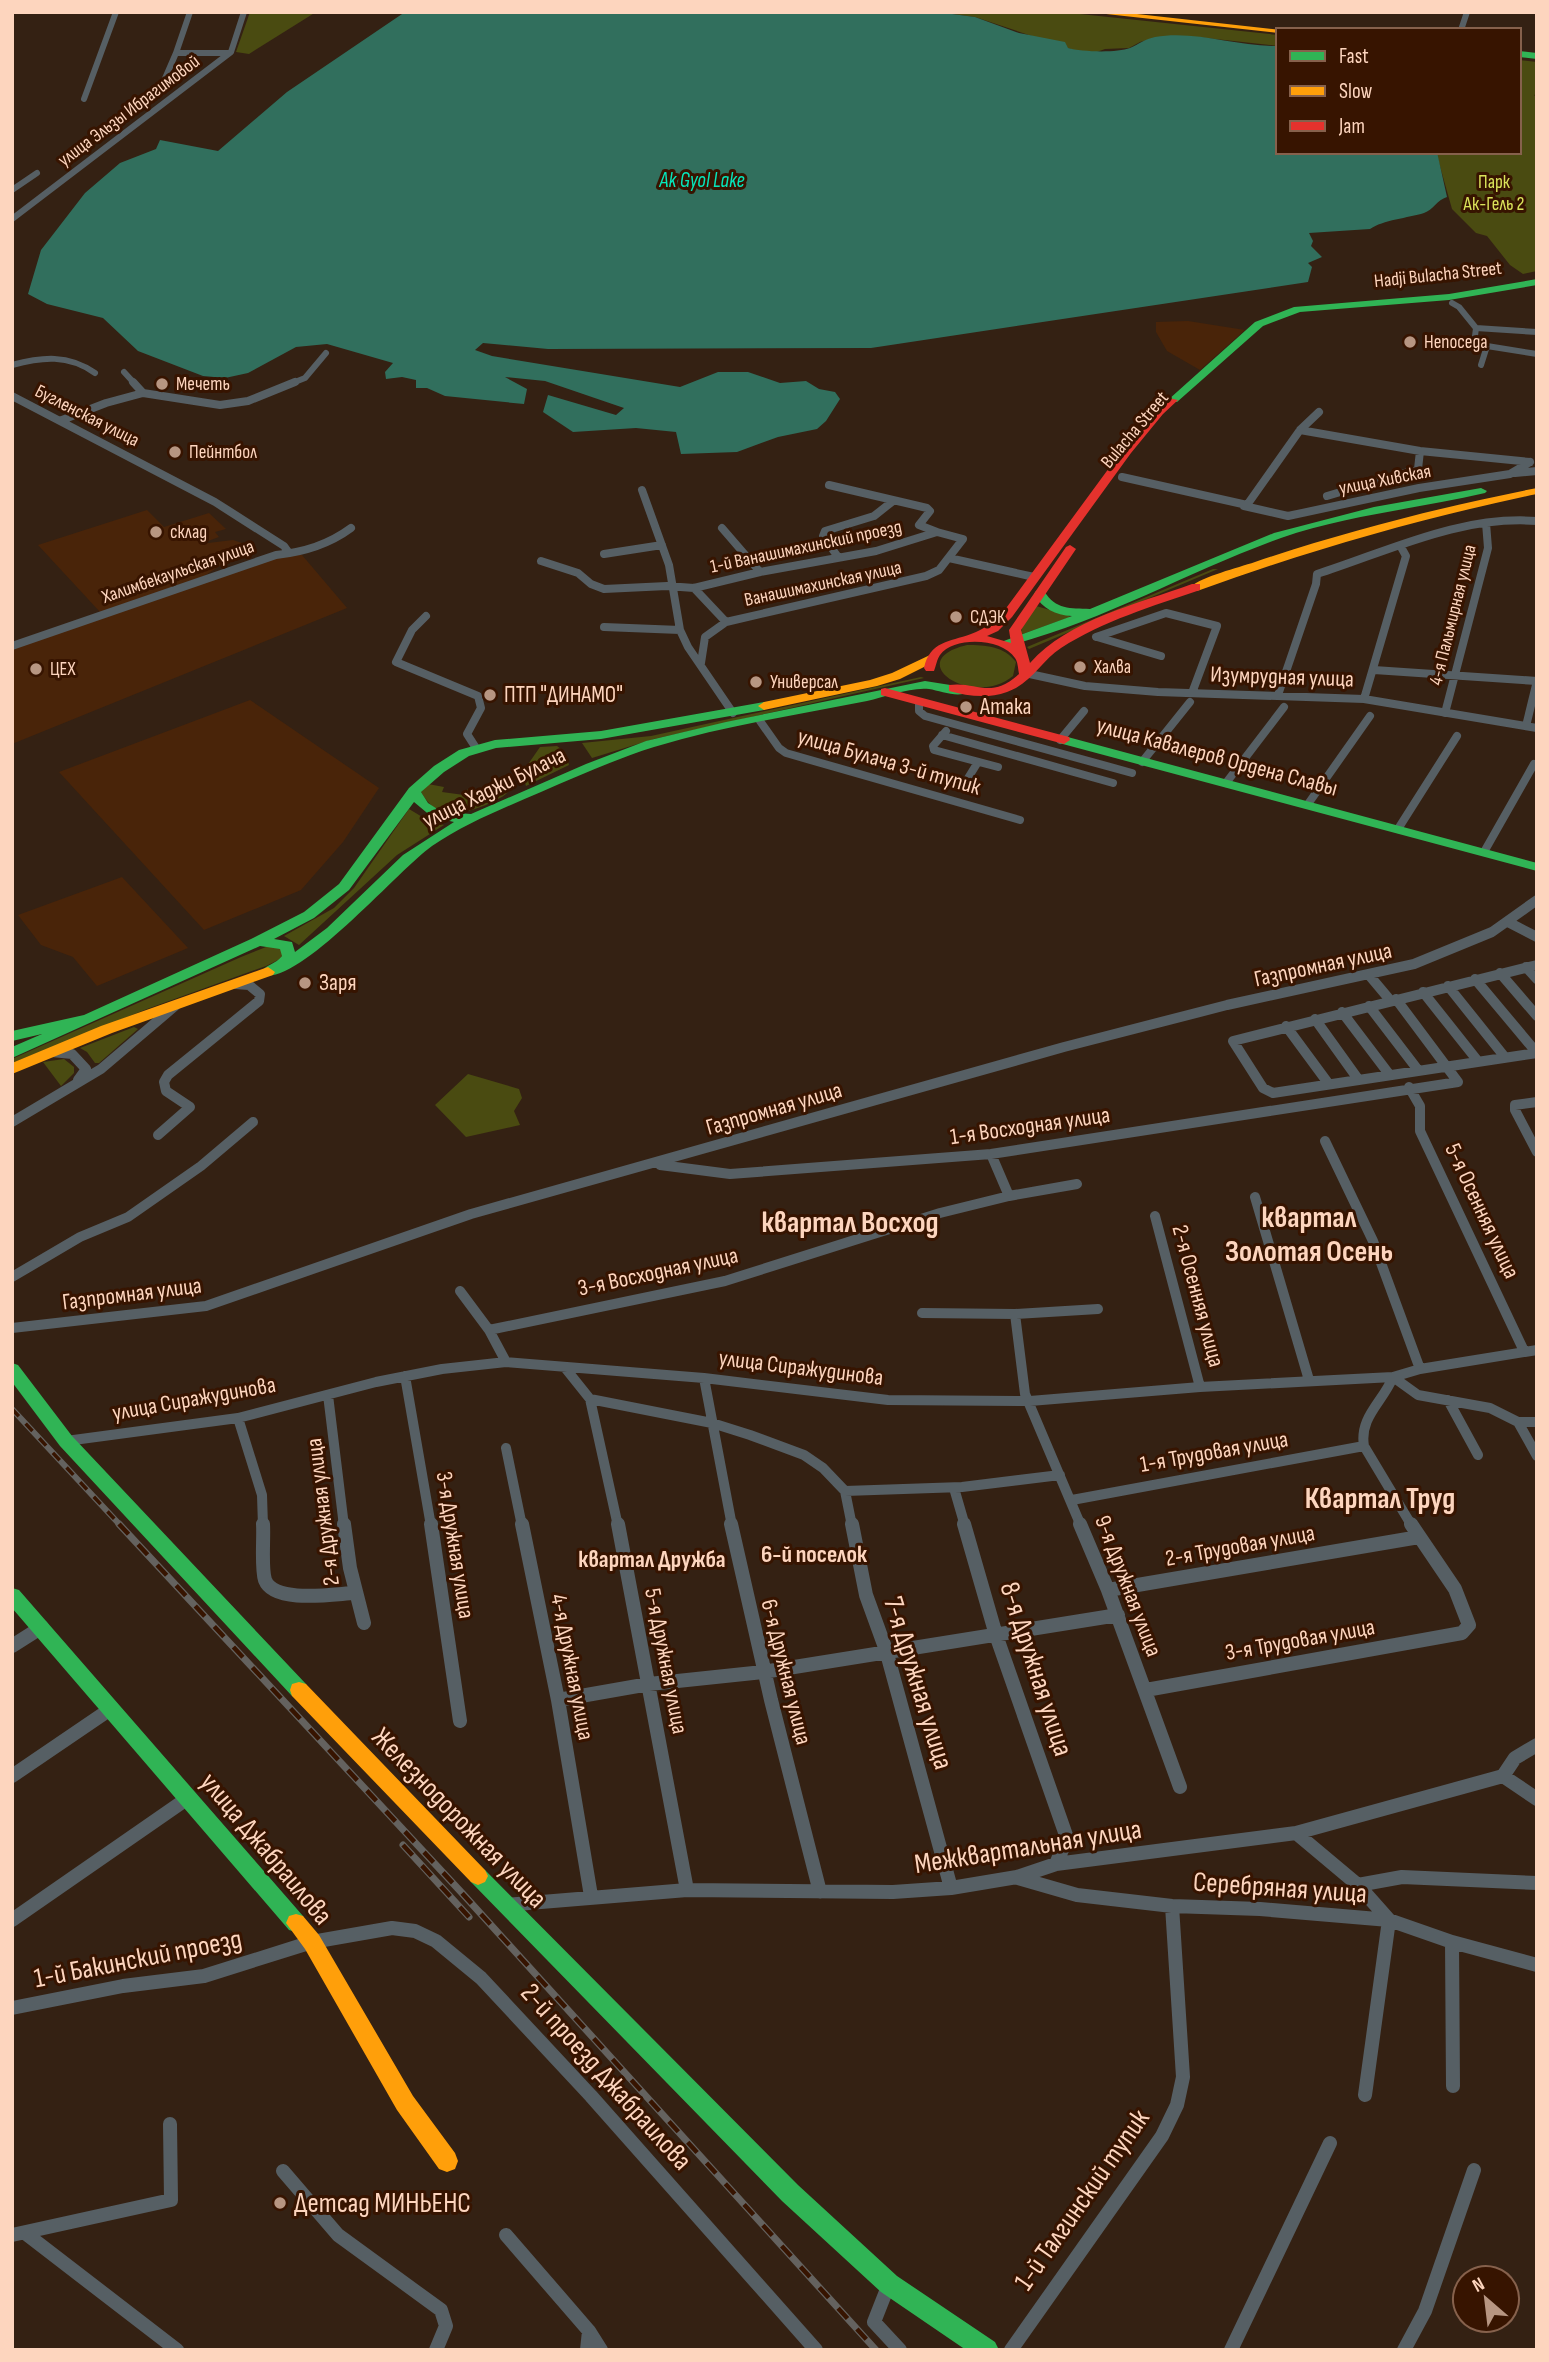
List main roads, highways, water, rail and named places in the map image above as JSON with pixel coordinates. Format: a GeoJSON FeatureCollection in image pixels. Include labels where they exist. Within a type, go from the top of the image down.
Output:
{"type":"FeatureCollection","features":[{"type":"Feature","properties":{"kind":"main road"},"geometry":{"type":"LineString","coordinates":[[1092,12],[1276,29]]}},
{"type":"Feature","properties":{"kind":"main road"},"geometry":{"type":"LineString","coordinates":[[1119,13],[1276,31]]}},
{"type":"Feature","properties":{"kind":"main road","name":"Hadji Bulacha Street"},"geometry":{"type":"LineString","coordinates":[[1346,308],[1449,297],[1537,282]]}},
{"type":"Feature","properties":{"kind":"main road","name":"Hadji Bulacha Street"},"geometry":{"type":"LineString","coordinates":[[1452,303],[1537,288]]}},
{"type":"Feature","properties":{"kind":"main road","name":"Bulacha Street"},"geometry":{"type":"LineString","coordinates":[[1008,642],[1041,584],[1115,476],[1177,409],[1271,328],[1305,315],[1346,308],[1452,303]]}},
{"type":"Feature","properties":{"kind":"main road"},"geometry":{"type":"LineString","coordinates":[[970,640],[1008,642],[1045,632],[1251,545],[1311,525],[1374,510],[1537,483]]}},
{"type":"Feature","properties":{"kind":"main road","name":"улица Хаджи Булача"},"geometry":{"type":"LineString","coordinates":[[12,1069],[30,1041],[177,1004],[280,968],[317,943],[397,867],[427,844],[478,816],[640,747],[925,685],[982,693],[1003,690],[1019,681],[1025,666],[1067,639],[1236,574],[1329,541],[1412,518],[1537,491]]}},
{"type":"Feature","properties":{"kind":"main road"},"geometry":{"type":"LineString","coordinates":[[1041,584],[1045,603],[1061,611],[1077,613],[1097,610]]}},
{"type":"Feature","properties":{"kind":"main road","name":"Bulacha Street"},"geometry":{"type":"LineString","coordinates":[[930,659],[947,645],[970,640],[987,632],[1041,584]]}},
{"type":"Feature","properties":{"kind":"main road"},"geometry":{"type":"LineString","coordinates":[[1008,642],[1025,666]]}},
{"type":"Feature","properties":{"kind":"main road"},"geometry":{"type":"LineString","coordinates":[[930,659],[930,669],[936,678],[963,691]]}},
{"type":"Feature","properties":{"kind":"main road","name":"улица Хаджи Булача"},"geometry":{"type":"LineString","coordinates":[[12,1053],[30,1041],[259,941],[320,908],[350,882],[414,791],[433,772],[476,748],[628,732],[733,713],[873,683],[897,676],[930,659]]}},
{"type":"Feature","properties":{"kind":"main road","name":"улица Кавалеров Ордена Славы"},"geometry":{"type":"LineString","coordinates":[[886,692],[1137,768],[1226,783],[1537,867]]}},
{"type":"Feature","properties":{"kind":"main road"},"geometry":{"type":"LineString","coordinates":[[551,739],[577,747],[584,757],[582,770]]}},
{"type":"Feature","properties":{"kind":"main road"},"geometry":{"type":"LineString","coordinates":[[414,791],[422,807],[441,817],[458,819],[478,816]]}},
{"type":"Feature","properties":{"kind":"main road"},"geometry":{"type":"LineString","coordinates":[[259,941],[287,945],[291,953],[280,968]]}},
{"type":"Feature","properties":{"kind":"main road","name":"Железнодорожная улица"},"geometry":{"type":"LineString","coordinates":[[12,1369],[66,1441],[216,1604],[506,1905],[790,2193],[889,2284],[987,2350]]}},
{"type":"Feature","properties":{"kind":"main road","name":"улица Джабраилова"},"geometry":{"type":"LineString","coordinates":[[12,1595],[113,1708],[312,1942],[405,2103],[447,2161]]}},
{"type":"Feature","properties":{"kind":"water","name":"Ak Gyol Lake"},"geometry":{"type":"Polygon","coordinates":[[[405,12],[937,12],[975,17],[1019,33],[1065,42],[1068,48],[1082,50],[1124,50],[1151,38],[1170,35],[1276,46],[1276,154],[1437,154],[1447,197],[1424,213],[1389,221],[1370,229],[1309,233],[1313,241],[1311,246],[1322,257],[1308,263],[1312,267],[1308,282],[871,348],[548,349],[483,343],[475,350],[492,356],[680,387],[718,372],[748,372],[780,383],[806,381],[819,389],[835,392],[840,399],[826,421],[817,429],[778,437],[737,452],[681,454],[676,432],[636,428],[573,432],[543,412],[548,395],[616,415],[624,408],[545,381],[505,377],[527,389],[524,404],[445,396],[427,388],[416,388],[416,380],[402,377],[386,379],[385,372],[393,363],[327,344],[296,347],[248,373],[225,378],[203,376],[138,351],[103,318],[47,304],[28,294],[41,250],[85,193],[120,163],[156,149],[160,140],[218,151],[287,92],[405,12]]]}},
{"type":"Feature","properties":{"kind":"railway"},"geometry":{"type":"LineString","coordinates":[[12,1409],[121,1526]]}},
{"type":"Feature","properties":{"kind":"railway"},"geometry":{"type":"LineString","coordinates":[[119,1524],[462,1893],[876,2350]]}},
{"type":"Feature","properties":{"kind":"railway"},"geometry":{"type":"LineString","coordinates":[[403,1845],[469,1917]]}},
{"type":"Feature","properties":{"kind":"place","name":"Непоседа"},"geometry":{"type":"Point","coordinates":[1410,342]}},
{"type":"Feature","properties":{"kind":"place","name":"Мечеть"},"geometry":{"type":"Point","coordinates":[162,384]}},
{"type":"Feature","properties":{"kind":"place","name":"Пейнтбол"},"geometry":{"type":"Point","coordinates":[175,452]}},
{"type":"Feature","properties":{"kind":"place","name":"склад"},"geometry":{"type":"Point","coordinates":[156,532]}},
{"type":"Feature","properties":{"kind":"place","name":"СДЭК"},"geometry":{"type":"Point","coordinates":[956,617]}},
{"type":"Feature","properties":{"kind":"place","name":"Халва"},"geometry":{"type":"Point","coordinates":[1080,667]}},
{"type":"Feature","properties":{"kind":"place","name":"ЦЕХ"},"geometry":{"type":"Point","coordinates":[36,669]}},
{"type":"Feature","properties":{"kind":"place","name":"Универсал"},"geometry":{"type":"Point","coordinates":[756,682]}},
{"type":"Feature","properties":{"kind":"place","name":"ПТП \"ДИНАМО\""},"geometry":{"type":"Point","coordinates":[490,695]}},
{"type":"Feature","properties":{"kind":"place","name":"Атака"},"geometry":{"type":"Point","coordinates":[966,707]}},
{"type":"Feature","properties":{"kind":"place","name":"Заря"},"geometry":{"type":"Point","coordinates":[305,983]}},
{"type":"Feature","properties":{"kind":"place","name":"Детсад МИНЬЕНС"},"geometry":{"type":"Point","coordinates":[280,2203]}},
{"type":"Feature","properties":{"kind":"district","name":"квартал Восход"},"geometry":{"type":"Point","coordinates":[850,1223]}},
{"type":"Feature","properties":{"kind":"district","name":"квартал Золотая Осень"},"geometry":{"type":"Point","coordinates":[1309,1235]}},
{"type":"Feature","properties":{"kind":"district","name":"Квартал Труд"},"geometry":{"type":"Point","coordinates":[1380,1499]}},
{"type":"Feature","properties":{"kind":"district","name":"6-й поселок"},"geometry":{"type":"Point","coordinates":[814,1554]}},
{"type":"Feature","properties":{"kind":"district","name":"квартал Дружба"},"geometry":{"type":"Point","coordinates":[652,1559]}},
{"type":"Feature","properties":{"kind":"park label","name":"Парк Ак-Гель 2"},"geometry":{"type":"Point","coordinates":[1494,193]}}]}
